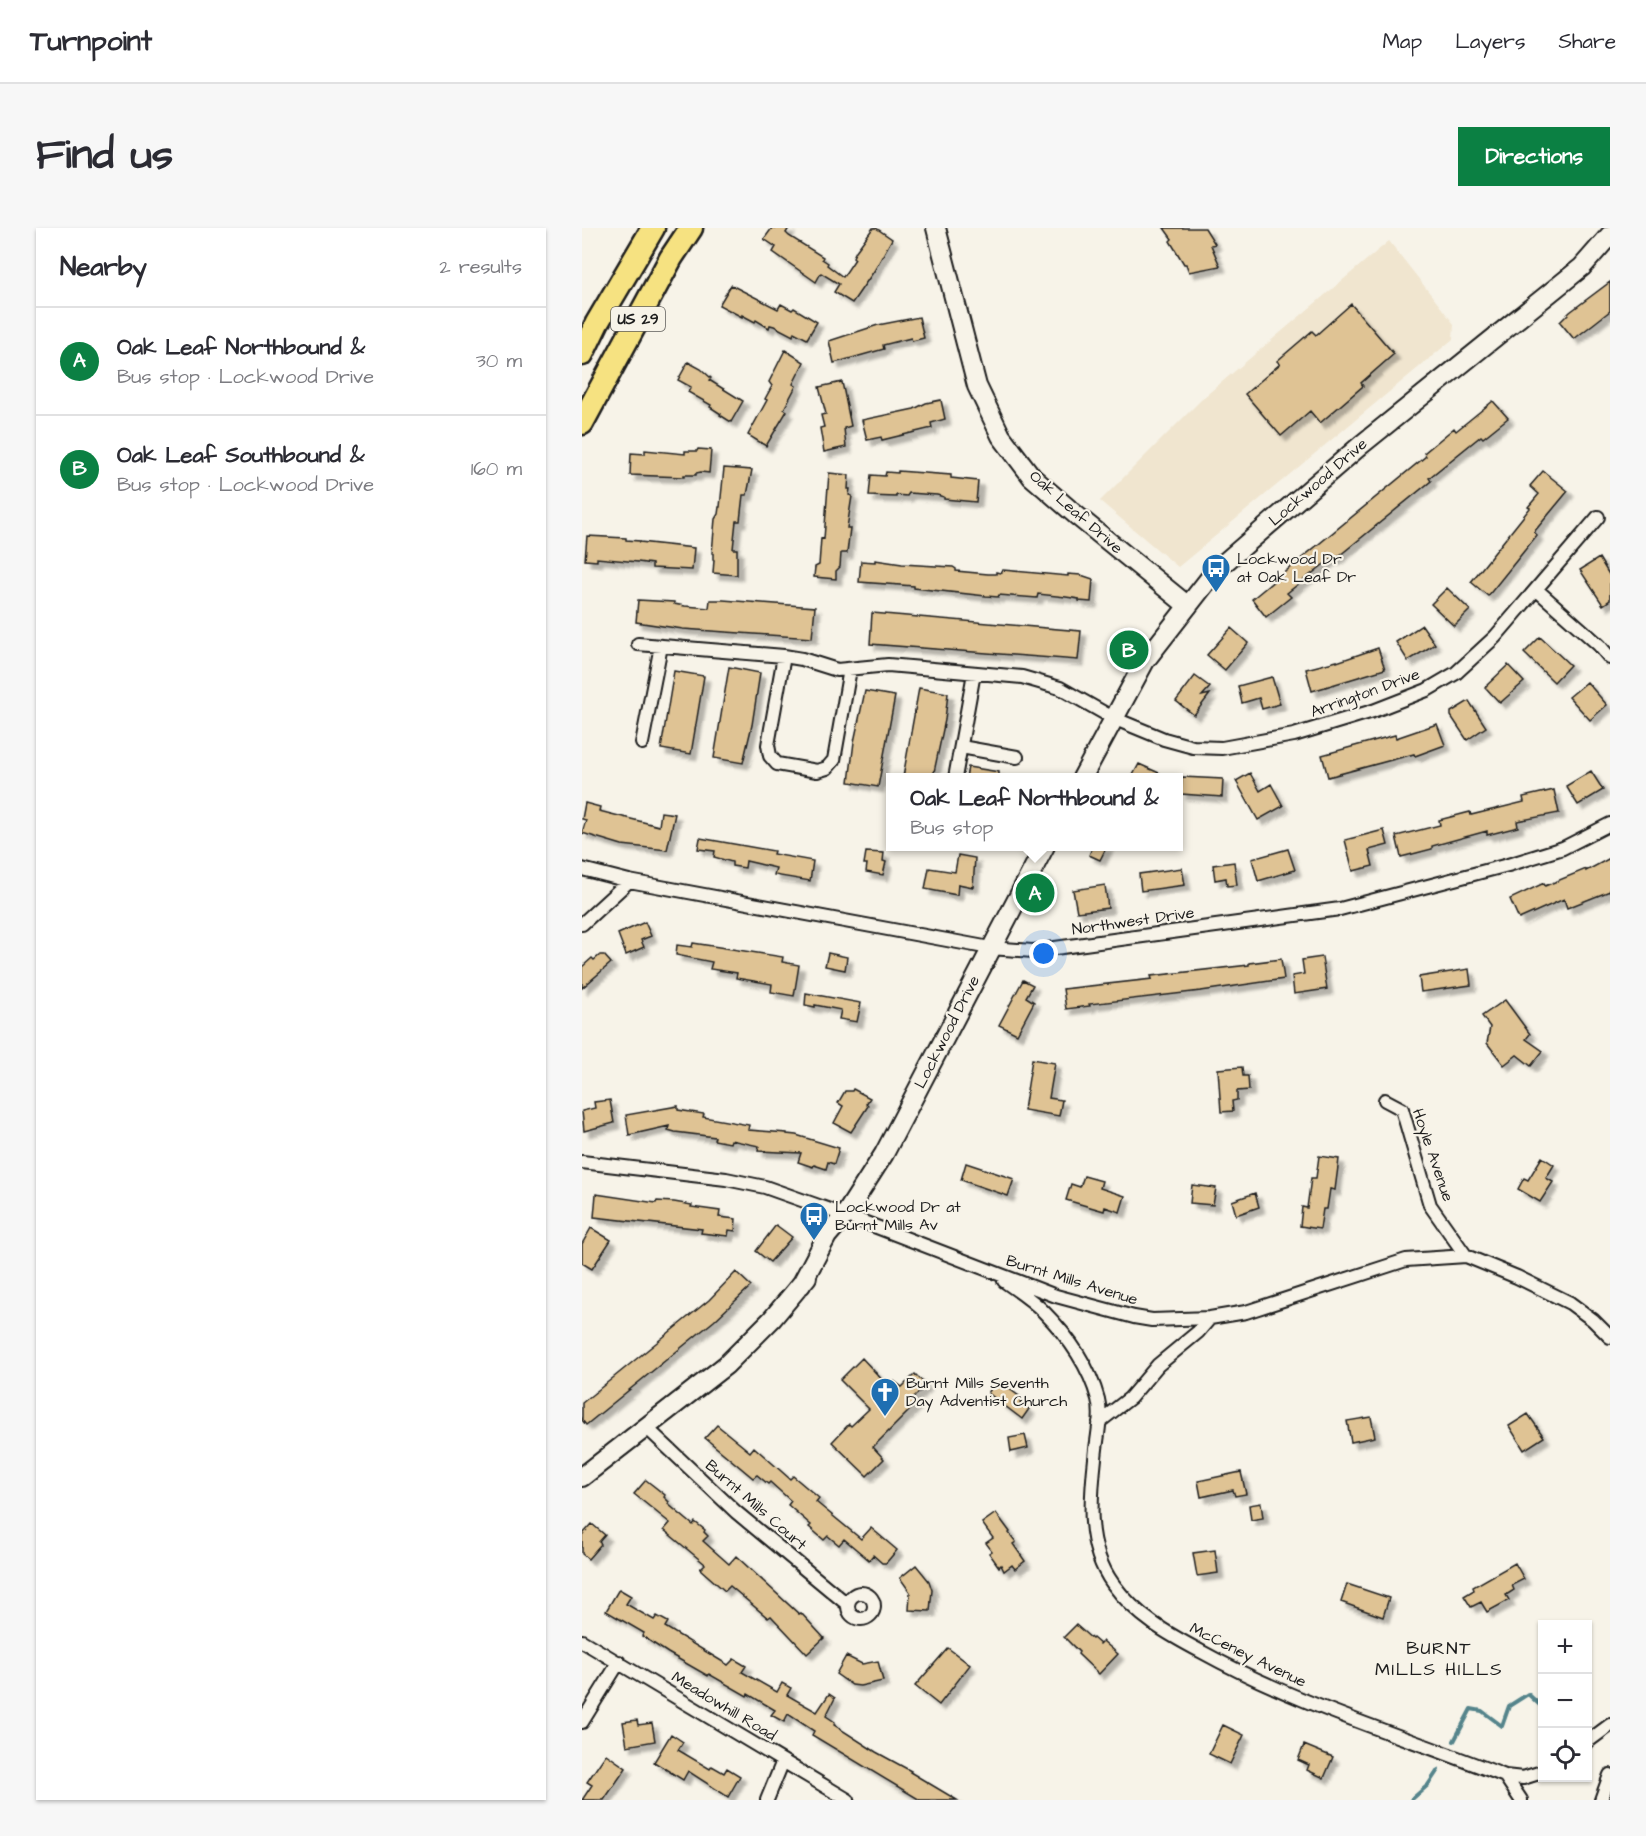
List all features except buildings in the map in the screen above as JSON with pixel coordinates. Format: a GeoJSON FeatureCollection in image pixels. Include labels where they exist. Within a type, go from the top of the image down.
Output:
{"type":"FeatureCollection","features":[{"type":"Feature","properties":{"kind":"highway","name":"US 29"},"geometry":{"type":"LineString","coordinates":[[582,354],[597,323],[653,228]]}},
{"type":"Feature","properties":{"kind":"highway","name":"US 29"},"geometry":{"type":"LineString","coordinates":[[584,414],[671,258],[691,228]]}},
{"type":"Feature","properties":{"kind":"street","name":"Oak Leaf Drive"},"geometry":{"type":"LineString","coordinates":[[936,228],[976,386],[1001,436],[1032,477],[1188,606]]}},
{"type":"Feature","properties":{"kind":"street","name":"Lockwood Drive"},"geometry":{"type":"LineString","coordinates":[[1084,773],[1145,661],[1216,570],[1361,445],[1582,267],[1610,234]]}},
{"type":"Feature","properties":{"kind":"street","name":"Arrington Drive"},"geometry":{"type":"LineString","coordinates":[[638,644],[783,656],[802,659],[837,670],[888,665],[1022,677],[1060,688],[1113,718],[1164,740],[1193,747],[1222,748],[1294,735],[1374,711],[1427,690],[1456,673],[1495,637],[1598,517]]}},
{"type":"Feature","properties":{"kind":"street"},"geometry":{"type":"LineString","coordinates":[[1537,590],[1599,645],[1610,658]]}},
{"type":"Feature","properties":{"kind":"street"},"geometry":{"type":"LineString","coordinates":[[642,743],[661,646]]}},
{"type":"Feature","properties":{"kind":"street"},"geometry":{"type":"LineString","coordinates":[[783,656],[768,745],[770,756],[777,764],[817,771],[827,768],[834,759],[850,669]]}},
{"type":"Feature","properties":{"kind":"street"},"geometry":{"type":"LineString","coordinates":[[956,773],[974,673]]}},
{"type":"Feature","properties":{"kind":"street"},"geometry":{"type":"LineString","coordinates":[[961,747],[1017,757]]}},
{"type":"Feature","properties":{"kind":"street","name":"Northwest Drive"},"geometry":{"type":"LineString","coordinates":[[582,868],[629,881],[990,948],[1033,951],[1340,909],[1508,866],[1563,848],[1610,824]]}},
{"type":"Feature","properties":{"kind":"street","name":"Lockwood Drive"},"geometry":{"type":"LineString","coordinates":[[582,1477],[726,1365],[772,1319],[836,1242],[844,1215],[884,1154],[1042,851]]}},
{"type":"Feature","properties":{"kind":"street"},"geometry":{"type":"LineString","coordinates":[[582,924],[629,881]]}},
{"type":"Feature","properties":{"kind":"street","name":"Hoyle Avenue"},"geometry":{"type":"LineString","coordinates":[[1385,1100],[1402,1109],[1430,1205],[1466,1256]]}},
{"type":"Feature","properties":{"kind":"street","name":"Burnt Mills Avenue"},"geometry":{"type":"LineString","coordinates":[[582,1162],[726,1179],[765,1187],[1056,1296],[1134,1317],[1152,1320],[1210,1318],[1246,1312],[1406,1260],[1466,1256],[1517,1277],[1570,1303],[1593,1320],[1610,1337]]}},
{"type":"Feature","properties":{"kind":"street","name":"McCeney Avenue"},"geometry":{"type":"LineString","coordinates":[[993,1273],[1042,1310],[1073,1345],[1099,1400],[1090,1523],[1098,1557],[1112,1583],[1136,1611],[1179,1640],[1278,1690],[1504,1776],[1523,1779],[1538,1773]]}},
{"type":"Feature","properties":{"kind":"street"},"geometry":{"type":"LineString","coordinates":[[1099,1422],[1130,1398],[1158,1365],[1198,1332],[1210,1318]]}},
{"type":"Feature","properties":{"kind":"street","name":"Burnt Mills Court"},"geometry":{"type":"LineString","coordinates":[[647,1428],[736,1512],[848,1604]]}},
{"type":"Feature","properties":{"kind":"street","name":"Meadowhill Road"},"geometry":{"type":"LineString","coordinates":[[582,1641],[848,1800]]}},
{"type":"Feature","properties":{"kind":"street"},"geometry":{"type":"LineString","coordinates":[[582,1722],[619,1662]]}},
{"type":"Feature","properties":{"kind":"street"},"geometry":{"type":"LineString","coordinates":[[1592,1738],[1610,1725]]}},
{"type":"Feature","properties":{"kind":"street"},"geometry":{"type":"LineString","coordinates":[[767,1800],[783,1761]]}},
{"type":"Feature","properties":{"kind":"street"},"geometry":{"type":"LineString","coordinates":[[1601,1800],[1610,1775]]}},
{"type":"Feature","properties":{"kind":"street"},"geometry":{"type":"LineString","coordinates":[[1504,1776],[1521,1800]]}},
{"type":"Feature","properties":{"kind":"shaded area"},"geometry":{"type":"Polygon","coordinates":[[[1389,241],[1454,324],[1453,339],[1178,567],[1100,501],[1203,398],[1389,241]]]}},
{"type":"Feature","properties":{"kind":"waterway"},"geometry":{"type":"LineString","coordinates":[[1454,1741],[1471,1709],[1482,1711],[1502,1726],[1509,1706],[1528,1694],[1538,1703]]}},
{"type":"Feature","properties":{"kind":"waterway"},"geometry":{"type":"LineString","coordinates":[[1411,1800],[1428,1785],[1438,1770]]}},
{"type":"Feature","properties":{"kind":"place","name":"Lockwood Dr at Oak Leaf Dr"},"geometry":{"type":"Point","coordinates":[1216,594]}},
{"type":"Feature","properties":{"kind":"place","name":"Oak Leaf Southbound &"},"geometry":{"type":"Point","coordinates":[1129,650]}},
{"type":"Feature","properties":{"kind":"place","name":"Oak Leaf Northbound &"},"geometry":{"type":"Point","coordinates":[1035,893]}},
{"type":"Feature","properties":{"kind":"place","name":"Lockwood Dr at Burnt Mills Av"},"geometry":{"type":"Point","coordinates":[814,1242]}},
{"type":"Feature","properties":{"kind":"place","name":"Burnt Mills Seventh Day Adventist Church"},"geometry":{"type":"Point","coordinates":[885,1418]}},
{"type":"Feature","properties":{"kind":"district","name":"BURNT MILLS HILLS"},"geometry":{"type":"Point","coordinates":[1439,1658]}}]}
